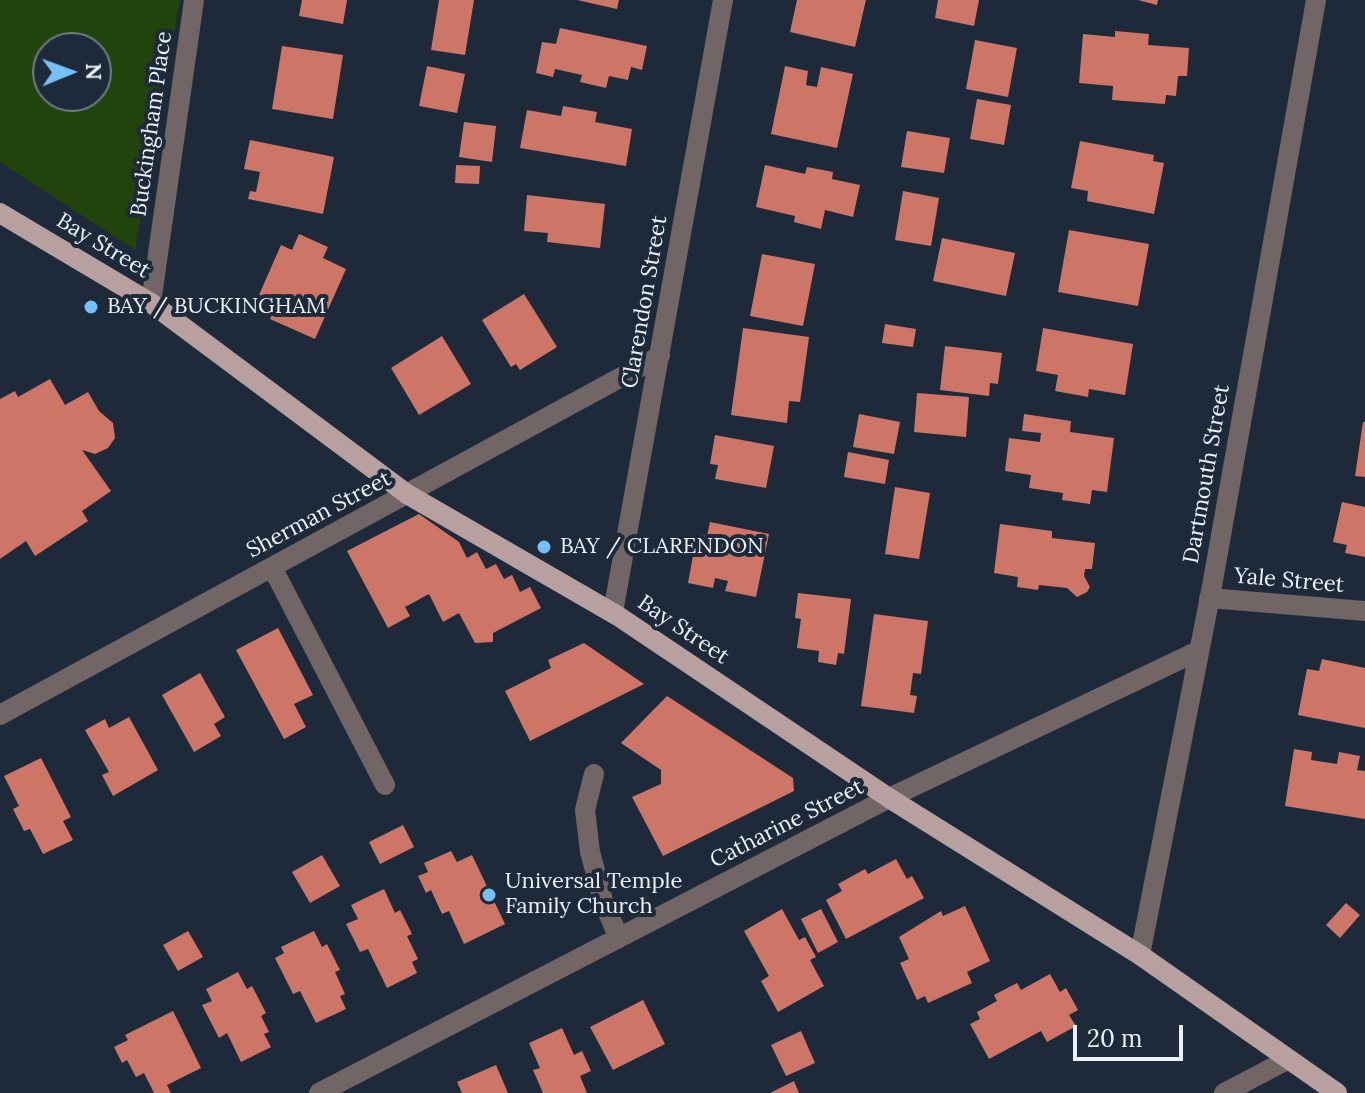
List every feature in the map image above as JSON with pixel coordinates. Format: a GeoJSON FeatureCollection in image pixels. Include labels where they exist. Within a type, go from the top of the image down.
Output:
{"type":"FeatureCollection","features":[{"type":"Feature","properties":{"kind":"main road","name":"Bay Street"},"geometry":{"type":"LineString","coordinates":[[0,213],[151,303],[407,494],[613,612],[889,798],[1140,955],[1337,1093]]}},
{"type":"Feature","properties":{"kind":"street","name":"Buckingham Place"},"geometry":{"type":"LineString","coordinates":[[151,303],[194,0]]}},
{"type":"Feature","properties":{"kind":"street","name":"Clarendon Street"},"geometry":{"type":"LineString","coordinates":[[613,612],[723,0]]}},
{"type":"Feature","properties":{"kind":"street","name":"Dartmouth Street"},"geometry":{"type":"LineString","coordinates":[[1140,955],[1209,598],[1316,0]]}},
{"type":"Feature","properties":{"kind":"street","name":"Sherman Street"},"geometry":{"type":"LineString","coordinates":[[0,715],[660,356]]}},
{"type":"Feature","properties":{"kind":"street"},"geometry":{"type":"LineString","coordinates":[[272,567],[385,785]]}},
{"type":"Feature","properties":{"kind":"street","name":"Yale Street"},"geometry":{"type":"LineString","coordinates":[[1209,598],[1365,611]]}},
{"type":"Feature","properties":{"kind":"street","name":"Catharine Street"},"geometry":{"type":"LineString","coordinates":[[319,1093],[889,798],[1198,651]]}},
{"type":"Feature","properties":{"kind":"street"},"geometry":{"type":"LineString","coordinates":[[594,774],[585,810],[590,852],[604,904],[619,938]]}},
{"type":"Feature","properties":{"kind":"street"},"geometry":{"type":"LineString","coordinates":[[1224,1093],[1287,1060]]}},
{"type":"Feature","properties":{"kind":"green space"},"geometry":{"type":"Polygon","coordinates":[[[0,0],[180,0],[135,250],[0,162],[0,0]]]}},
{"type":"Feature","properties":{"kind":"building"},"geometry":{"type":"Polygon","coordinates":[[[302,0],[347,0],[343,24],[299,16],[302,0]]]}},
{"type":"Feature","properties":{"kind":"building"},"geometry":{"type":"Polygon","coordinates":[[[439,0],[474,0],[465,55],[431,50],[439,0]]]}},
{"type":"Feature","properties":{"kind":"building"},"geometry":{"type":"Polygon","coordinates":[[[577,0],[619,0],[617,9],[577,0]]]}},
{"type":"Feature","properties":{"kind":"building"},"geometry":{"type":"Polygon","coordinates":[[[797,0],[866,0],[855,47],[790,32],[797,0]]]}},
{"type":"Feature","properties":{"kind":"building"},"geometry":{"type":"Polygon","coordinates":[[[938,0],[979,0],[974,26],[935,18],[938,0]]]}},
{"type":"Feature","properties":{"kind":"building"},"geometry":{"type":"Polygon","coordinates":[[[1138,0],[1158,0],[1157,5],[1138,0]]]}},
{"type":"Feature","properties":{"kind":"building"},"geometry":{"type":"Polygon","coordinates":[[[560,28],[647,46],[642,70],[631,67],[628,80],[609,76],[606,88],[580,82],[582,75],[555,69],[553,77],[536,73],[542,42],[556,44],[560,28]]]}},
{"type":"Feature","properties":{"kind":"building"},"geometry":{"type":"Polygon","coordinates":[[[1115,31],[1149,34],[1148,45],[1189,48],[1187,76],[1178,76],[1176,96],[1166,95],[1165,104],[1112,100],[1113,86],[1079,83],[1083,34],[1115,37],[1115,31]]]}},
{"type":"Feature","properties":{"kind":"building"},"geometry":{"type":"Polygon","coordinates":[[[975,40],[1017,48],[1008,97],[966,89],[975,40]]]}},
{"type":"Feature","properties":{"kind":"building"},"geometry":{"type":"Polygon","coordinates":[[[282,46],[343,55],[333,119],[272,109],[282,46]]]}},
{"type":"Feature","properties":{"kind":"building"},"geometry":{"type":"Polygon","coordinates":[[[427,66],[465,74],[457,113],[419,106],[427,66]]]}},
{"type":"Feature","properties":{"kind":"building"},"geometry":{"type":"Polygon","coordinates":[[[785,66],[808,71],[806,85],[817,87],[821,67],[853,74],[837,148],[771,134],[785,66]]]}},
{"type":"Feature","properties":{"kind":"building"},"geometry":{"type":"Polygon","coordinates":[[[977,99],[1011,105],[1004,145],[970,139],[977,99]]]}},
{"type":"Feature","properties":{"kind":"building"},"geometry":{"type":"Polygon","coordinates":[[[563,106],[597,112],[595,122],[632,129],[626,166],[520,148],[527,110],[561,116],[563,106]]]}},
{"type":"Feature","properties":{"kind":"building"},"geometry":{"type":"Polygon","coordinates":[[[464,122],[496,126],[492,162],[459,157],[464,122]]]}},
{"type":"Feature","properties":{"kind":"building"},"geometry":{"type":"Polygon","coordinates":[[[907,131],[950,138],[944,173],[901,167],[907,131]]]}},
{"type":"Feature","properties":{"kind":"building"},"geometry":{"type":"Polygon","coordinates":[[[250,140],[334,157],[323,214],[248,199],[250,191],[256,192],[260,172],[244,169],[250,140]]]}},
{"type":"Feature","properties":{"kind":"building"},"geometry":{"type":"Polygon","coordinates":[[[1080,141],[1154,155],[1153,161],[1164,163],[1154,214],[1087,201],[1088,191],[1071,188],[1080,141]]]}},
{"type":"Feature","properties":{"kind":"building"},"geometry":{"type":"Polygon","coordinates":[[[456,165],[480,166],[479,184],[455,183],[456,165]]]}},
{"type":"Feature","properties":{"kind":"building"},"geometry":{"type":"Polygon","coordinates":[[[765,165],[805,174],[807,167],[833,172],[832,179],[860,185],[853,217],[825,210],[821,229],[794,222],[795,216],[756,207],[765,165]]]}},
{"type":"Feature","properties":{"kind":"building"},"geometry":{"type":"Polygon","coordinates":[[[903,191],[939,198],[931,246],[895,240],[903,191]]]}},
{"type":"Feature","properties":{"kind":"building"},"geometry":{"type":"Polygon","coordinates":[[[527,195],[605,204],[600,248],[547,242],[548,233],[524,231],[527,195]]]}},
{"type":"Feature","properties":{"kind":"building"},"geometry":{"type":"Polygon","coordinates":[[[1069,230],[1149,244],[1138,306],[1058,292],[1069,230]]]}},
{"type":"Feature","properties":{"kind":"building"},"geometry":{"type":"Polygon","coordinates":[[[299,234],[328,247],[323,258],[346,269],[315,339],[270,319],[273,312],[255,304],[281,245],[292,250],[299,234]]]}},
{"type":"Feature","properties":{"kind":"building"},"geometry":{"type":"Polygon","coordinates":[[[942,238],[1015,253],[1006,296],[933,281],[942,238]]]}},
{"type":"Feature","properties":{"kind":"building"},"geometry":{"type":"Polygon","coordinates":[[[762,254],[815,264],[803,326],[750,316],[762,254]]]}},
{"type":"Feature","properties":{"kind":"building"},"geometry":{"type":"Polygon","coordinates":[[[524,294],[557,347],[520,370],[516,364],[511,367],[482,320],[524,294]]]}},
{"type":"Feature","properties":{"kind":"building"},"geometry":{"type":"Polygon","coordinates":[[[885,324],[916,329],[913,347],[882,343],[885,324]]]}},
{"type":"Feature","properties":{"kind":"building"},"geometry":{"type":"Polygon","coordinates":[[[743,328],[809,337],[800,402],[789,401],[787,423],[731,415],[743,328]]]}},
{"type":"Feature","properties":{"kind":"building"},"geometry":{"type":"Polygon","coordinates":[[[1043,328],[1133,344],[1125,395],[1089,389],[1088,397],[1055,391],[1058,375],[1036,371],[1043,328]]]}},
{"type":"Feature","properties":{"kind":"building"},"geometry":{"type":"Polygon","coordinates":[[[442,336],[471,384],[419,415],[391,368],[442,336]]]}},
{"type":"Feature","properties":{"kind":"building"},"geometry":{"type":"Polygon","coordinates":[[[945,346],[1002,353],[998,384],[990,383],[989,396],[940,390],[945,346]]]}},
{"type":"Feature","properties":{"kind":"building"},"geometry":{"type":"Polygon","coordinates":[[[50,379],[65,405],[88,392],[99,411],[113,423],[115,438],[108,448],[95,454],[82,450],[111,491],[82,511],[88,521],[35,556],[26,541],[0,559],[0,399],[15,391],[18,397],[50,379]]]}},
{"type":"Feature","properties":{"kind":"building"},"geometry":{"type":"Polygon","coordinates":[[[917,393],[969,397],[966,437],[914,432],[917,393]]]}},
{"type":"Feature","properties":{"kind":"building"},"geometry":{"type":"Polygon","coordinates":[[[859,414],[900,422],[894,454],[853,447],[859,414]]]}},
{"type":"Feature","properties":{"kind":"building"},"geometry":{"type":"Polygon","coordinates":[[[1024,414],[1071,421],[1070,432],[1114,438],[1107,492],[1092,490],[1090,504],[1062,500],[1063,493],[1029,488],[1031,475],[1005,471],[1009,438],[1040,442],[1041,433],[1022,431],[1024,414]]]}},
{"type":"Feature","properties":{"kind":"building"},"geometry":{"type":"Polygon","coordinates":[[[1365,422],[1365,477],[1355,476],[1365,422]]]}},
{"type":"Feature","properties":{"kind":"building"},"geometry":{"type":"Polygon","coordinates":[[[715,435],[774,446],[766,488],[715,479],[718,465],[710,464],[715,435]]]}},
{"type":"Feature","properties":{"kind":"building"},"geometry":{"type":"Polygon","coordinates":[[[848,452],[889,460],[885,484],[844,477],[848,452]]]}},
{"type":"Feature","properties":{"kind":"building"},"geometry":{"type":"Polygon","coordinates":[[[895,487],[930,493],[919,559],[885,554],[895,487]]]}},
{"type":"Feature","properties":{"kind":"building"},"geometry":{"type":"Polygon","coordinates":[[[1342,502],[1365,507],[1365,557],[1345,553],[1347,545],[1333,542],[1342,502]]]}},
{"type":"Feature","properties":{"kind":"building"},"geometry":{"type":"Polygon","coordinates":[[[419,514],[459,542],[467,558],[477,552],[486,569],[496,564],[504,579],[512,575],[520,592],[530,587],[541,608],[493,633],[493,642],[475,643],[459,613],[443,622],[429,594],[405,607],[410,616],[388,628],[347,551],[419,514]]]}},
{"type":"Feature","properties":{"kind":"building"},"geometry":{"type":"Polygon","coordinates":[[[710,522],[769,534],[756,597],[725,591],[728,581],[715,578],[713,588],[688,583],[697,534],[707,536],[710,522]]]}},
{"type":"Feature","properties":{"kind":"building"},"geometry":{"type":"Polygon","coordinates":[[[1000,524],[1052,531],[1052,538],[1095,543],[1092,569],[1085,569],[1084,576],[1090,587],[1087,592],[1077,597],[1067,588],[1039,585],[1038,590],[1017,587],[1018,577],[994,573],[1000,524]]]}},
{"type":"Feature","properties":{"kind":"building"},"geometry":{"type":"Polygon","coordinates":[[[798,593],[851,599],[844,654],[838,653],[836,665],[818,662],[819,651],[797,648],[801,619],[795,618],[798,593]]]}},
{"type":"Feature","properties":{"kind":"building"},"geometry":{"type":"Polygon","coordinates":[[[874,614],[928,621],[921,674],[913,673],[910,695],[917,696],[914,713],[861,706],[874,614]]]}},
{"type":"Feature","properties":{"kind":"building"},"geometry":{"type":"Polygon","coordinates":[[[278,628],[313,695],[294,704],[306,727],[284,739],[236,650],[278,628]]]}},
{"type":"Feature","properties":{"kind":"building"},"geometry":{"type":"Polygon","coordinates":[[[584,643],[644,684],[530,741],[505,691],[551,668],[548,660],[584,643]]]}},
{"type":"Feature","properties":{"kind":"building"},"geometry":{"type":"Polygon","coordinates":[[[1322,659],[1365,668],[1365,728],[1298,715],[1307,669],[1319,671],[1322,659]]]}},
{"type":"Feature","properties":{"kind":"building"},"geometry":{"type":"Polygon","coordinates":[[[200,673],[225,717],[214,724],[221,736],[194,752],[162,695],[200,673]]]}},
{"type":"Feature","properties":{"kind":"building"},"geometry":{"type":"Polygon","coordinates":[[[667,696],[793,778],[794,791],[663,856],[632,797],[661,784],[661,770],[621,743],[667,696]]]}},
{"type":"Feature","properties":{"kind":"building"},"geometry":{"type":"Polygon","coordinates":[[[129,717],[158,770],[113,796],[102,775],[109,772],[85,730],[105,719],[109,728],[129,717]]]}},
{"type":"Feature","properties":{"kind":"building"},"geometry":{"type":"Polygon","coordinates":[[[1294,749],[1312,752],[1311,760],[1337,764],[1339,752],[1360,756],[1357,770],[1365,771],[1365,819],[1285,806],[1294,749]]]}},
{"type":"Feature","properties":{"kind":"building"},"geometry":{"type":"Polygon","coordinates":[[[41,758],[71,817],[63,821],[73,840],[43,854],[30,829],[24,831],[13,809],[19,806],[4,776],[41,758]]]}},
{"type":"Feature","properties":{"kind":"building"},"geometry":{"type":"Polygon","coordinates":[[[403,825],[414,847],[380,864],[369,842],[403,825]]]}},
{"type":"Feature","properties":{"kind":"building"},"geometry":{"type":"Polygon","coordinates":[[[451,851],[457,862],[472,855],[505,924],[464,944],[449,911],[442,914],[431,890],[426,893],[418,876],[428,872],[424,863],[451,851]]]}},
{"type":"Feature","properties":{"kind":"building"},"geometry":{"type":"Polygon","coordinates":[[[322,855],[340,886],[310,903],[292,872],[322,855]]]}},
{"type":"Feature","properties":{"kind":"building"},"geometry":{"type":"Polygon","coordinates":[[[896,859],[907,879],[912,876],[924,898],[846,939],[826,900],[842,891],[838,884],[865,869],[868,874],[896,859]]]}},
{"type":"Feature","properties":{"kind":"building"},"geometry":{"type":"Polygon","coordinates":[[[384,889],[395,913],[400,910],[412,934],[407,936],[418,959],[412,962],[417,973],[387,988],[368,949],[360,952],[346,924],[358,919],[351,905],[384,889]]]}},
{"type":"Feature","properties":{"kind":"building"},"geometry":{"type":"Polygon","coordinates":[[[1346,903],[1360,915],[1340,938],[1326,925],[1346,903]]]}},
{"type":"Feature","properties":{"kind":"building"},"geometry":{"type":"Polygon","coordinates":[[[965,906],[990,961],[967,972],[972,983],[928,1003],[925,996],[917,1000],[900,963],[909,959],[899,937],[941,911],[943,916],[965,906]]]}},
{"type":"Feature","properties":{"kind":"building"},"geometry":{"type":"Polygon","coordinates":[[[782,909],[799,940],[805,937],[816,957],[810,960],[824,986],[778,1012],[761,981],[769,976],[744,931],[782,909]]]}},
{"type":"Feature","properties":{"kind":"building"},"geometry":{"type":"Polygon","coordinates":[[[821,909],[838,942],[818,953],[801,919],[821,909]]]}},
{"type":"Feature","properties":{"kind":"building"},"geometry":{"type":"Polygon","coordinates":[[[188,931],[203,957],[178,971],[163,945],[188,931]]]}},
{"type":"Feature","properties":{"kind":"building"},"geometry":{"type":"Polygon","coordinates":[[[314,931],[322,947],[327,944],[340,970],[335,972],[345,994],[340,996],[346,1009],[316,1023],[300,991],[293,994],[275,958],[284,953],[281,947],[314,931]]]}},
{"type":"Feature","properties":{"kind":"building"},"geometry":{"type":"Polygon","coordinates":[[[238,972],[247,989],[252,986],[266,1013],[261,1016],[269,1032],[264,1034],[271,1047],[241,1062],[227,1033],[219,1038],[202,1005],[212,1001],[206,989],[238,972]]]}},
{"type":"Feature","properties":{"kind":"building"},"geometry":{"type":"Polygon","coordinates":[[[1050,974],[1060,992],[1066,988],[1078,1010],[1069,1015],[1076,1026],[1047,1042],[1041,1031],[989,1059],[970,1024],[980,1019],[977,1012],[997,1001],[994,995],[1017,983],[1021,990],[1050,974]]]}},
{"type":"Feature","properties":{"kind":"building"},"geometry":{"type":"Polygon","coordinates":[[[643,1000],[665,1044],[613,1070],[590,1027],[643,1000]]]}},
{"type":"Feature","properties":{"kind":"building"},"geometry":{"type":"Polygon","coordinates":[[[173,1011],[201,1068],[167,1085],[171,1093],[154,1093],[144,1073],[136,1077],[127,1060],[122,1063],[114,1047],[128,1040],[125,1035],[173,1011]]]}},
{"type":"Feature","properties":{"kind":"building"},"geometry":{"type":"Polygon","coordinates":[[[562,1028],[574,1055],[582,1051],[591,1071],[580,1076],[587,1093],[543,1093],[533,1070],[540,1068],[529,1043],[562,1028]]]}},
{"type":"Feature","properties":{"kind":"building"},"geometry":{"type":"Polygon","coordinates":[[[801,1031],[815,1063],[786,1076],[771,1045],[801,1031]]]}},
{"type":"Feature","properties":{"kind":"building"},"geometry":{"type":"Polygon","coordinates":[[[496,1065],[508,1093],[462,1093],[457,1082],[496,1065]]]}},
{"type":"Feature","properties":{"kind":"building"},"geometry":{"type":"Polygon","coordinates":[[[794,1081],[799,1093],[770,1093],[794,1081]]]}},
{"type":"Feature","properties":{"kind":"place","name":"BAY / BUCKINGHAM"},"geometry":{"type":"Point","coordinates":[91,307]}},
{"type":"Feature","properties":{"kind":"place","name":"BAY / CLARENDON"},"geometry":{"type":"Point","coordinates":[544,547]}},
{"type":"Feature","properties":{"kind":"place","name":"Universal Temple Family Church"},"geometry":{"type":"Point","coordinates":[489,895]}}]}
